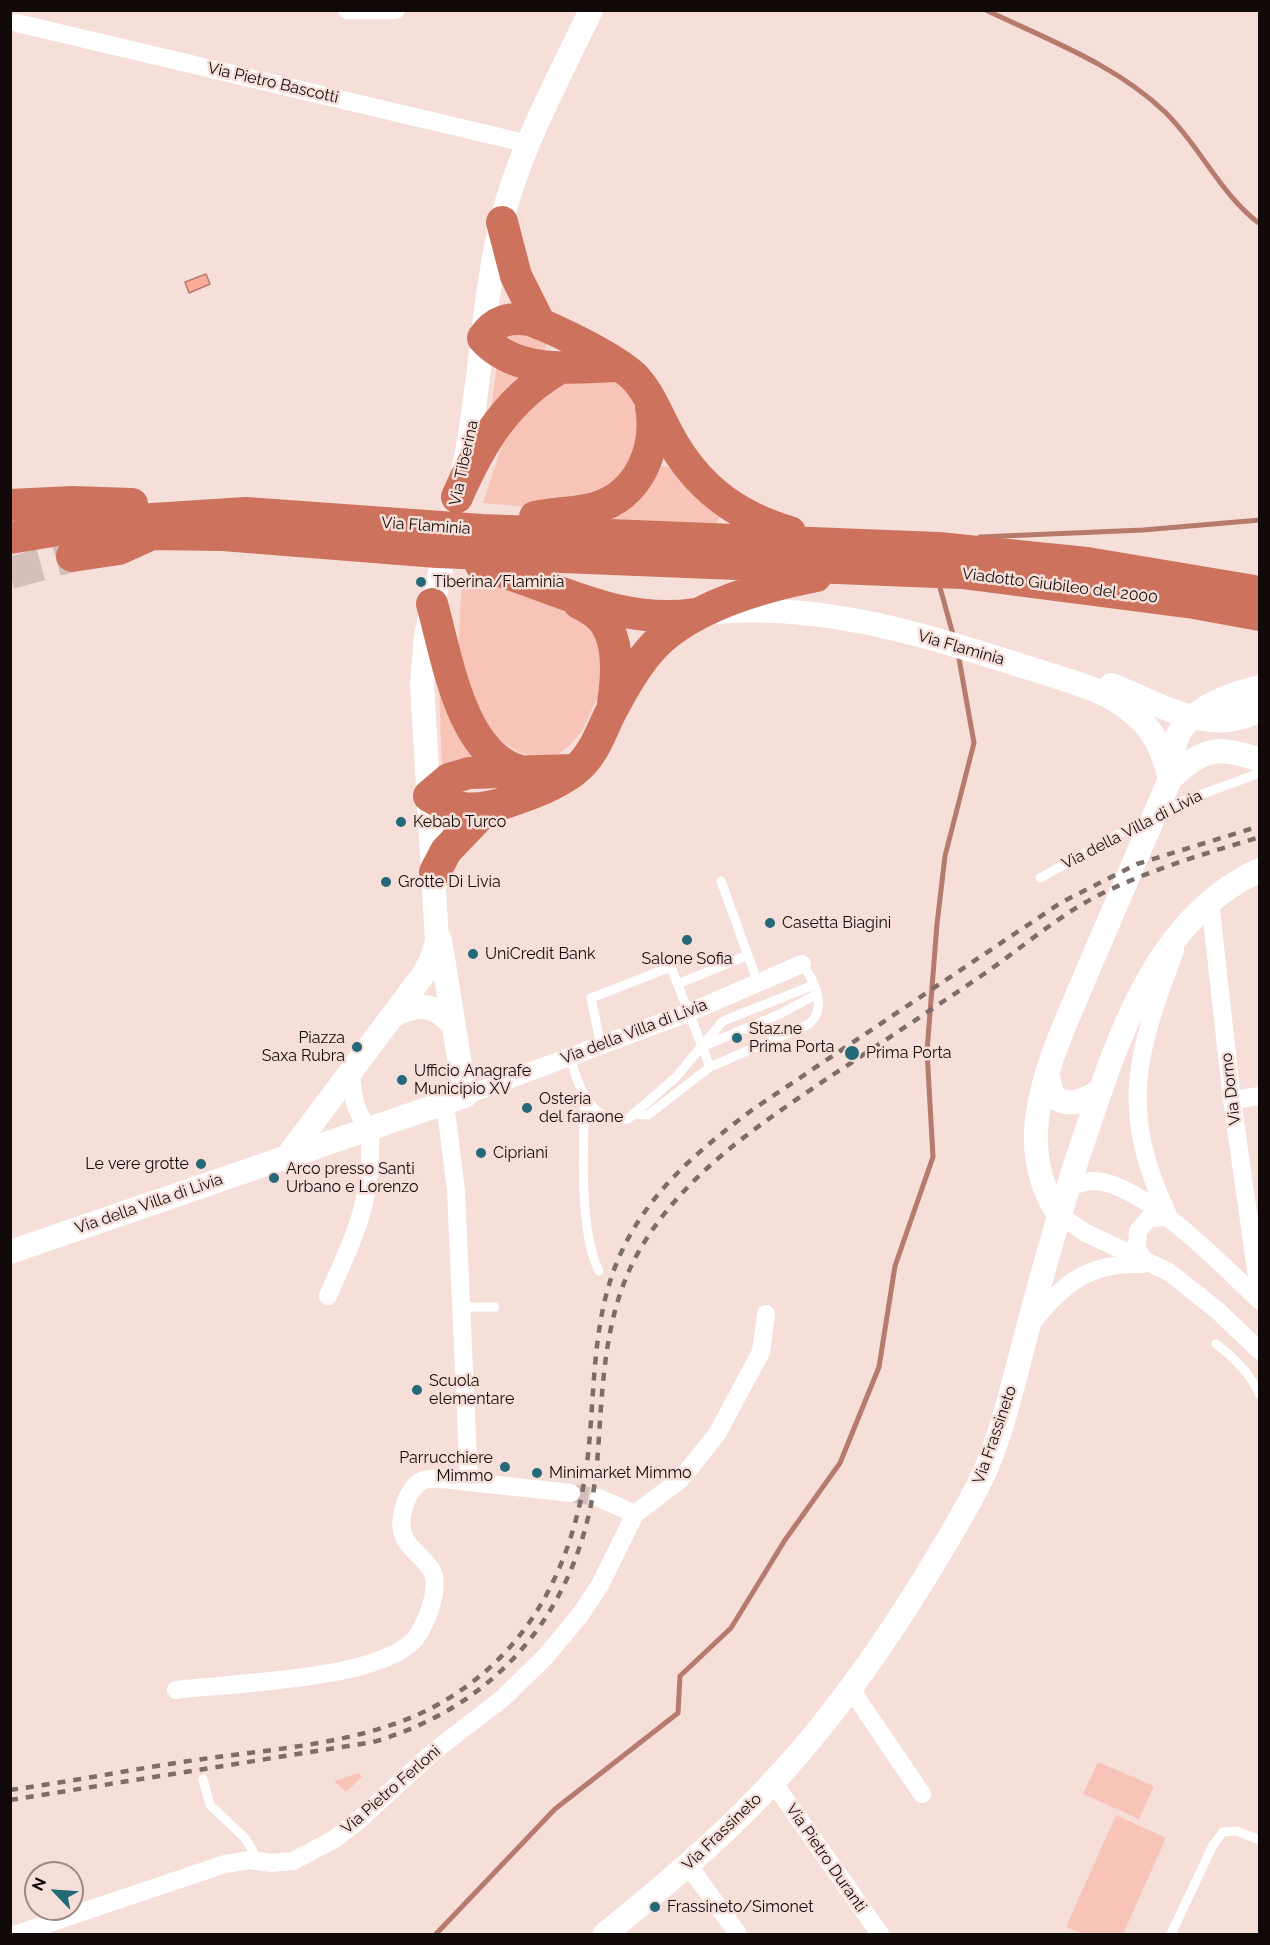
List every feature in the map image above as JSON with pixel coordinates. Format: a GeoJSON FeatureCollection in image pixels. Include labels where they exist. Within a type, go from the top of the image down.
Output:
{"type":"FeatureCollection","features":[{"type":"Feature","properties":{"kind":"highway"},"geometry":{"type":"LineString","coordinates":[[502,222],[516,276],[540,324]]}},
{"type":"Feature","properties":{"kind":"highway"},"geometry":{"type":"LineString","coordinates":[[619,366],[562,367],[512,360],[496,351],[483,338],[499,322],[523,319],[540,324],[619,366],[639,382],[686,465],[728,506],[775,528],[858,552]]}},
{"type":"Feature","properties":{"kind":"highway"},"geometry":{"type":"LineString","coordinates":[[457,497],[480,448],[499,419],[530,387],[562,367]]}},
{"type":"Feature","properties":{"kind":"highway"},"geometry":{"type":"LineString","coordinates":[[482,530],[515,520],[596,507],[621,493],[638,475],[650,453],[654,432],[650,400]]}},
{"type":"Feature","properties":{"kind":"highway"},"geometry":{"type":"LineString","coordinates":[[10,505],[72,502],[165,505],[246,513]]}},
{"type":"Feature","properties":{"kind":"highway","name":"Via Flaminia"},"geometry":{"type":"LineString","coordinates":[[10,538],[106,522],[246,513],[374,535],[452,555],[858,552]]}},
{"type":"Feature","properties":{"kind":"highway","name":"Via Flaminia"},"geometry":{"type":"LineString","coordinates":[[72,556],[119,549],[152,534],[374,535],[482,530],[858,552]]}},
{"type":"Feature","properties":{"kind":"highway"},"geometry":{"type":"LineString","coordinates":[[575,770],[489,771],[463,774],[449,779],[429,796],[459,808],[487,808],[535,793],[575,770],[595,748],[613,707],[659,640],[702,613],[858,552]]}},
{"type":"Feature","properties":{"kind":"highway","name":"Viadotto Giubileo del 2000"},"geometry":{"type":"LineString","coordinates":[[858,552],[1014,555],[1122,568],[1260,592]]}},
{"type":"Feature","properties":{"kind":"highway","name":"Viadotto Giubileo del 2000"},"geometry":{"type":"LineString","coordinates":[[858,552],[1022,580],[1194,603],[1260,615]]}},
{"type":"Feature","properties":{"kind":"highway"},"geometry":{"type":"LineString","coordinates":[[452,555],[609,610],[653,617],[702,613]]}},
{"type":"Feature","properties":{"kind":"highway"},"geometry":{"type":"LineString","coordinates":[[1122,568],[1260,576]]}},
{"type":"Feature","properties":{"kind":"highway"},"geometry":{"type":"LineString","coordinates":[[571,597],[599,616],[611,636],[616,666],[613,707]]}},
{"type":"Feature","properties":{"kind":"highway"},"geometry":{"type":"LineString","coordinates":[[432,604],[455,688],[476,736],[495,758],[527,772]]}},
{"type":"Feature","properties":{"kind":"highway"},"geometry":{"type":"LineString","coordinates":[[435,872],[446,851],[487,808]]}},
{"type":"Feature","properties":{"kind":"street"},"geometry":{"type":"LineString","coordinates":[[347,10],[396,10]]}},
{"type":"Feature","properties":{"kind":"street","name":"Via Tiberina"},"geometry":{"type":"LineString","coordinates":[[390,1019],[431,961],[439,932],[423,732],[422,684],[432,604],[474,417],[483,338],[502,222],[512,186],[529,144],[591,10]]}},
{"type":"Feature","properties":{"kind":"street","name":"Via Pietro Bascotti"},"geometry":{"type":"LineString","coordinates":[[17,23],[529,144]]}},
{"type":"Feature","properties":{"kind":"street","name":"Via Flaminia"},"geometry":{"type":"LineString","coordinates":[[702,613],[760,610],[836,616],[946,643],[1106,695],[1134,713],[1161,746],[1168,782]]}},
{"type":"Feature","properties":{"kind":"street"},"geometry":{"type":"LineString","coordinates":[[1056,677],[1078,676],[1095,680],[1193,718],[1228,721],[1260,710]]}},
{"type":"Feature","properties":{"kind":"street"},"geometry":{"type":"LineString","coordinates":[[1260,687],[1234,694],[1193,718],[1183,727],[1174,744],[1168,782],[1077,996],[1048,1078],[1037,1120],[1036,1155],[1042,1180],[1059,1215],[1086,1233],[1148,1264],[1170,1272],[1260,1350]]}},
{"type":"Feature","properties":{"kind":"street"},"geometry":{"type":"LineString","coordinates":[[1168,782],[1192,761],[1216,750],[1230,750],[1260,760]]}},
{"type":"Feature","properties":{"kind":"street","name":"Via Frassineto"},"geometry":{"type":"LineString","coordinates":[[605,1935],[688,1865],[773,1782],[850,1688],[879,1648],[972,1497],[1001,1424],[1067,1187],[1100,1091],[1149,976],[1184,928],[1210,901],[1232,884],[1260,870]]}},
{"type":"Feature","properties":{"kind":"street","name":"Via Dorno"},"geometry":{"type":"LineString","coordinates":[[1210,901],[1232,1100],[1257,1277]]}},
{"type":"Feature","properties":{"kind":"street"},"geometry":{"type":"LineString","coordinates":[[1168,1216],[1152,1179],[1142,1142],[1137,1085],[1147,1027],[1184,928]]}},
{"type":"Feature","properties":{"kind":"street"},"geometry":{"type":"LineString","coordinates":[[439,932],[454,1026],[456,1191],[463,1306],[469,1482]]}},
{"type":"Feature","properties":{"kind":"street","name":"Via della Villa di Livia"},"geometry":{"type":"LineString","coordinates":[[455,1100],[690,1012],[802,964]]}},
{"type":"Feature","properties":{"kind":"street"},"geometry":{"type":"LineString","coordinates":[[287,1157],[390,1019],[410,1007],[425,1006],[440,1011],[454,1026]]}},
{"type":"Feature","properties":{"kind":"street"},"geometry":{"type":"LineString","coordinates":[[328,1296],[365,1207],[371,1161],[370,1129],[359,1116],[354,1104],[351,1073]]}},
{"type":"Feature","properties":{"kind":"street"},"geometry":{"type":"LineString","coordinates":[[1048,1078],[1053,1096],[1066,1103],[1081,1101],[1100,1091]]}},
{"type":"Feature","properties":{"kind":"street"},"geometry":{"type":"LineString","coordinates":[[1232,1100],[1260,1096]]}},
{"type":"Feature","properties":{"kind":"street"},"geometry":{"type":"LineString","coordinates":[[370,1129],[455,1100]]}},
{"type":"Feature","properties":{"kind":"street","name":"Via della Villa di Livia"},"geometry":{"type":"LineString","coordinates":[[10,1252],[370,1129]]}},
{"type":"Feature","properties":{"kind":"street"},"geometry":{"type":"LineString","coordinates":[[1067,1187],[1095,1181],[1132,1193],[1168,1216],[1260,1301]]}},
{"type":"Feature","properties":{"kind":"street"},"geometry":{"type":"LineString","coordinates":[[1243,1188],[1260,1202]]}},
{"type":"Feature","properties":{"kind":"street"},"geometry":{"type":"LineString","coordinates":[[1148,1264],[1137,1250],[1138,1231],[1149,1218],[1168,1216]]}},
{"type":"Feature","properties":{"kind":"street"},"geometry":{"type":"LineString","coordinates":[[1028,1329],[1055,1297],[1087,1272],[1117,1263],[1148,1264]]}},
{"type":"Feature","properties":{"kind":"street"},"geometry":{"type":"LineString","coordinates":[[599,1498],[635,1514],[681,1479],[717,1434],[761,1352],[766,1314]]}},
{"type":"Feature","properties":{"kind":"street"},"geometry":{"type":"LineString","coordinates":[[176,1690],[352,1670],[401,1651],[411,1643],[423,1627],[434,1586],[431,1570],[403,1534],[402,1519],[406,1503],[414,1488],[425,1480],[469,1482],[572,1493]]}},
{"type":"Feature","properties":{"kind":"street","name":"Via Pietro Ferloni"},"geometry":{"type":"LineString","coordinates":[[17,1935],[225,1864],[259,1861],[282,1863],[302,1858],[349,1829],[432,1753],[516,1687],[563,1637],[608,1572],[635,1514]]}},
{"type":"Feature","properties":{"kind":"street"},"geometry":{"type":"LineString","coordinates":[[850,1688],[922,1794]]}},
{"type":"Feature","properties":{"kind":"street","name":"Via Pietro Duranti"},"geometry":{"type":"LineString","coordinates":[[773,1782],[880,1935]]}},
{"type":"Feature","properties":{"kind":"street"},"geometry":{"type":"LineString","coordinates":[[688,1865],[738,1935]]}},
{"type":"Feature","properties":{"kind":"lane","name":"Via della Villa di Livia"},"geometry":{"type":"LineString","coordinates":[[1040,878],[1183,801],[1260,773]]}},
{"type":"Feature","properties":{"kind":"lane"},"geometry":{"type":"LineString","coordinates":[[721,881],[758,983]]}},
{"type":"Feature","properties":{"kind":"lane"},"geometry":{"type":"LineString","coordinates":[[678,984],[748,955]]}},
{"type":"Feature","properties":{"kind":"lane"},"geometry":{"type":"LineString","coordinates":[[633,1114],[644,1116],[651,1114],[710,1067],[809,1024],[819,1011],[815,990],[802,964]]}},
{"type":"Feature","properties":{"kind":"lane"},"geometry":{"type":"LineString","coordinates":[[602,1046],[591,998],[671,967],[710,1067]]}},
{"type":"Feature","properties":{"kind":"lane"},"geometry":{"type":"LineString","coordinates":[[701,1046],[780,1014],[815,990]]}},
{"type":"Feature","properties":{"kind":"lane"},"geometry":{"type":"LineString","coordinates":[[585,1101],[612,1118],[628,1119],[676,1077],[723,1021],[815,990]]}},
{"type":"Feature","properties":{"kind":"lane"},"geometry":{"type":"LineString","coordinates":[[570,1057],[585,1101],[585,1207],[593,1257],[599,1271]]}},
{"type":"Feature","properties":{"kind":"lane"},"geometry":{"type":"LineString","coordinates":[[463,1306],[495,1306]]}},
{"type":"Feature","properties":{"kind":"lane"},"geometry":{"type":"LineString","coordinates":[[1216,1344],[1240,1364],[1251,1377],[1260,1395]]}},
{"type":"Feature","properties":{"kind":"lane"},"geometry":{"type":"LineString","coordinates":[[203,1779],[210,1805],[245,1838],[259,1861]]}},
{"type":"Feature","properties":{"kind":"lane"},"geometry":{"type":"LineString","coordinates":[[1171,1935],[1217,1838],[1230,1830],[1260,1840]]}},
{"type":"Feature","properties":{"kind":"shaded area"},"geometry":{"type":"Polygon","coordinates":[[[206,274],[210,284],[189,293],[185,282],[206,274]]]}},
{"type":"Feature","properties":{"kind":"shaded area"},"geometry":{"type":"Polygon","coordinates":[[[515,330],[547,340],[546,348],[539,353],[503,340],[515,330]]]}},
{"type":"Feature","properties":{"kind":"shaded area"},"geometry":{"type":"Polygon","coordinates":[[[497,364],[521,374],[491,409],[497,364]]]}},
{"type":"Feature","properties":{"kind":"shaded area"},"geometry":{"type":"Polygon","coordinates":[[[602,373],[639,398],[644,440],[611,488],[528,507],[483,503],[501,448],[515,424],[552,384],[602,373]]]}},
{"type":"Feature","properties":{"kind":"shaded area"},"geometry":{"type":"Polygon","coordinates":[[[658,467],[671,468],[720,517],[716,524],[601,520],[658,467]]]}},
{"type":"Feature","properties":{"kind":"shaded area"},"geometry":{"type":"Polygon","coordinates":[[[475,576],[578,610],[601,635],[600,692],[582,731],[557,755],[529,756],[518,752],[485,730],[458,654],[462,578],[475,576]]]}},
{"type":"Feature","properties":{"kind":"shaded area"},"geometry":{"type":"Polygon","coordinates":[[[438,661],[486,759],[442,768],[438,661]]]}},
{"type":"Feature","properties":{"kind":"shaded area"},"geometry":{"type":"Polygon","coordinates":[[[1098,1762],[1154,1786],[1139,1819],[1083,1794],[1098,1762]]]}},
{"type":"Feature","properties":{"kind":"shaded area"},"geometry":{"type":"Polygon","coordinates":[[[359,1773],[362,1777],[346,1792],[334,1781],[359,1773]]]}},
{"type":"Feature","properties":{"kind":"shaded area"},"geometry":{"type":"Polygon","coordinates":[[[1116,1815],[1166,1838],[1123,1934],[1083,1934],[1066,1927],[1116,1815]]]}},
{"type":"Feature","properties":{"kind":"waterway"},"geometry":{"type":"LineString","coordinates":[[986,10],[1080,54],[1125,80],[1145,95],[1177,125],[1233,199],[1260,224]]}},
{"type":"Feature","properties":{"kind":"waterway"},"geometry":{"type":"LineString","coordinates":[[980,537],[1143,530],[1260,520]]}},
{"type":"Feature","properties":{"kind":"waterway"},"geometry":{"type":"LineString","coordinates":[[939,584],[954,638]]}},
{"type":"Feature","properties":{"kind":"waterway"},"geometry":{"type":"LineString","coordinates":[[436,1934],[555,1809],[678,1713],[680,1676],[731,1628],[785,1540],[840,1463],[879,1367],[895,1266],[933,1157],[927,1051],[937,924],[945,856],[974,743],[958,653]]}},
{"type":"Feature","properties":{"kind":"tunnel"},"geometry":{"type":"LineString","coordinates":[[10,573],[72,556]]}},
{"type":"Feature","properties":{"kind":"tunnel"},"geometry":{"type":"LineString","coordinates":[[571,1493],[599,1498]]}},
{"type":"Feature","properties":{"kind":"railway"},"geometry":{"type":"LineString","coordinates":[[10,1790],[312,1744],[366,1733],[417,1715],[455,1694],[487,1670],[515,1641],[538,1609],[557,1574],[571,1536],[581,1497],[588,1455],[599,1333],[609,1285],[628,1238],[657,1196],[674,1177],[711,1142],[752,1110],[1062,902],[1137,864],[1260,826]]}},
{"type":"Feature","properties":{"kind":"railway"},"geometry":{"type":"LineString","coordinates":[[10,1800],[373,1742],[420,1725],[462,1702],[498,1673],[530,1640],[555,1602],[575,1559],[589,1513],[597,1464],[603,1379],[619,1297],[642,1246],[660,1219],[681,1194],[704,1171],[754,1130],[1089,900],[1181,861],[1260,837]]}},
{"type":"Feature","properties":{"kind":"place","name":"Tiberina/Flaminia"},"geometry":{"type":"Point","coordinates":[421,582]}},
{"type":"Feature","properties":{"kind":"place","name":"Kebab Turco"},"geometry":{"type":"Point","coordinates":[401,822]}},
{"type":"Feature","properties":{"kind":"place","name":"Grotte Di Livia"},"geometry":{"type":"Point","coordinates":[386,882]}},
{"type":"Feature","properties":{"kind":"place","name":"Casetta Biagini"},"geometry":{"type":"Point","coordinates":[770,923]}},
{"type":"Feature","properties":{"kind":"place","name":"Salone Sofia"},"geometry":{"type":"Point","coordinates":[687,940]}},
{"type":"Feature","properties":{"kind":"place","name":"UniCredit Bank"},"geometry":{"type":"Point","coordinates":[473,954]}},
{"type":"Feature","properties":{"kind":"place","name":"Staz.ne Prima Porta"},"geometry":{"type":"Point","coordinates":[737,1038]}},
{"type":"Feature","properties":{"kind":"place","name":"Piazza Saxa Rubra"},"geometry":{"type":"Point","coordinates":[357,1047]}},
{"type":"Feature","properties":{"kind":"place","name":"Prima Porta"},"geometry":{"type":"Point","coordinates":[852,1053]}},
{"type":"Feature","properties":{"kind":"place","name":"Ufficio Anagrafe Municipio XV"},"geometry":{"type":"Point","coordinates":[402,1080]}},
{"type":"Feature","properties":{"kind":"place","name":"Osteria del faraone"},"geometry":{"type":"Point","coordinates":[527,1108]}},
{"type":"Feature","properties":{"kind":"place","name":"Cipriani"},"geometry":{"type":"Point","coordinates":[481,1153]}},
{"type":"Feature","properties":{"kind":"place","name":"Le vere grotte"},"geometry":{"type":"Point","coordinates":[201,1164]}},
{"type":"Feature","properties":{"kind":"place","name":"Arco presso Santi Urbano e Lorenzo"},"geometry":{"type":"Point","coordinates":[274,1178]}},
{"type":"Feature","properties":{"kind":"place","name":"Scuola elementare"},"geometry":{"type":"Point","coordinates":[417,1390]}},
{"type":"Feature","properties":{"kind":"place","name":"Parrucchiere Mimmo"},"geometry":{"type":"Point","coordinates":[505,1467]}},
{"type":"Feature","properties":{"kind":"place","name":"Minimarket Mimmo"},"geometry":{"type":"Point","coordinates":[537,1473]}},
{"type":"Feature","properties":{"kind":"place","name":"Frassineto/Simonet"},"geometry":{"type":"Point","coordinates":[655,1907]}}]}
